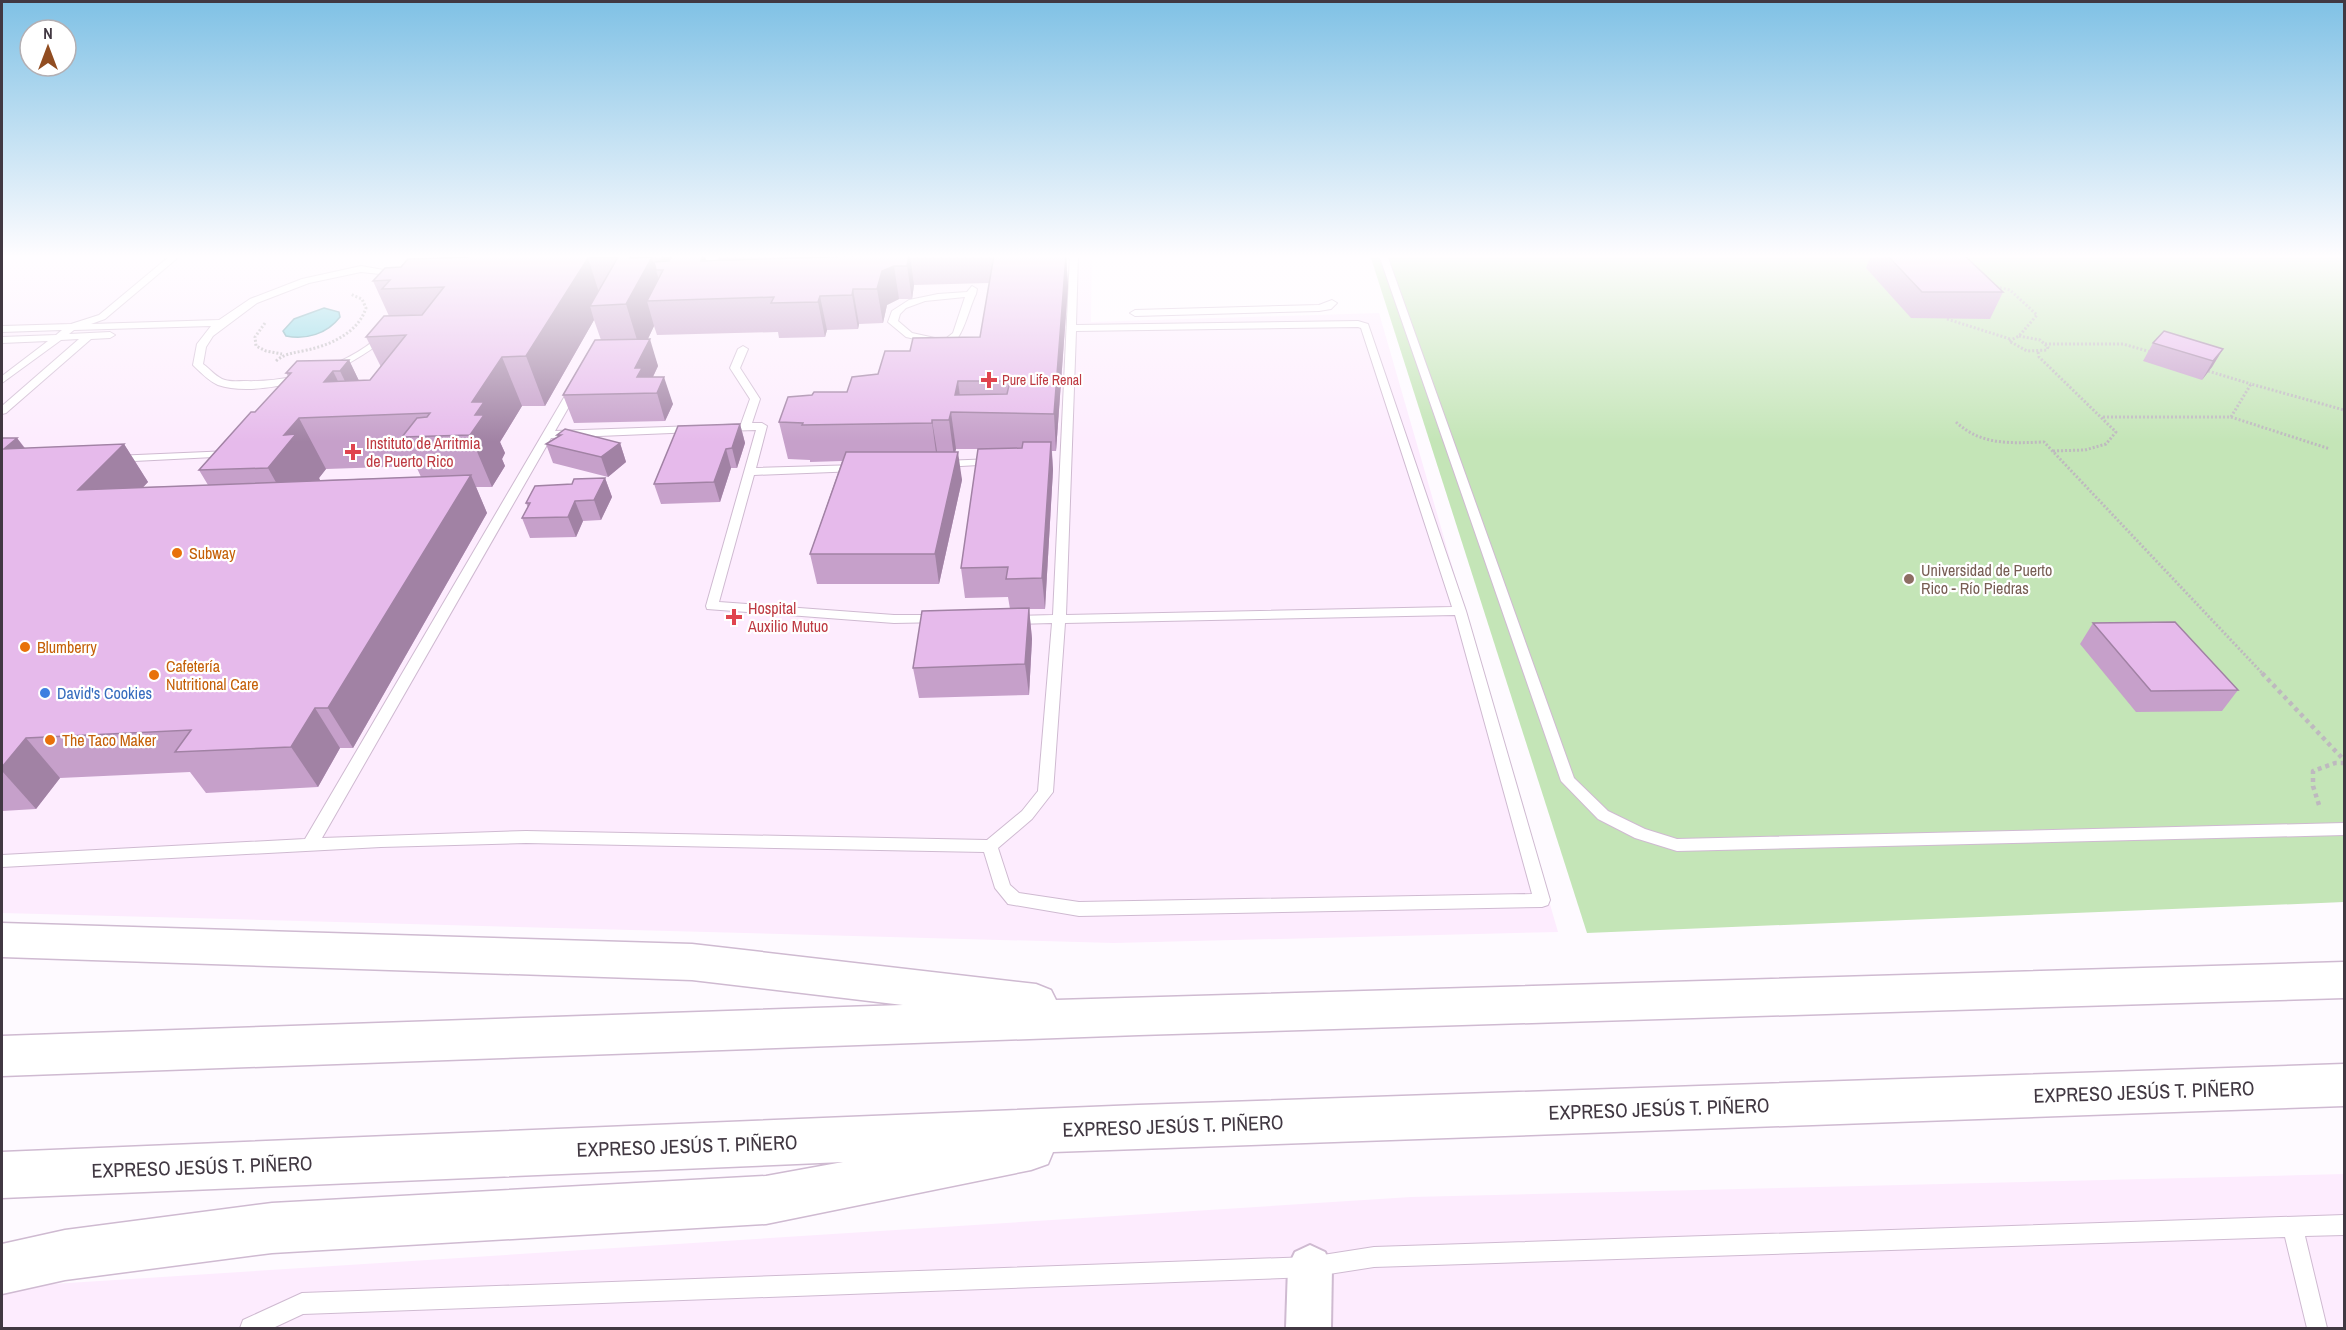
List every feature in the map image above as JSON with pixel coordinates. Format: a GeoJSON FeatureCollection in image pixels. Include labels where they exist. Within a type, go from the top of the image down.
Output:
{"type":"FeatureCollection","features":[{"type":"Feature","properties":{"kind":"highway"},"geometry":{"type":"LineString","coordinates":[[2,940],[692,962],[1139,1016]]}},
{"type":"Feature","properties":{"kind":"highway"},"geometry":{"type":"LineString","coordinates":[[2,1056],[1139,1016],[2344,980]]}},
{"type":"Feature","properties":{"kind":"highway","name":"EXPRESO JESÚS T. PIÑERO"},"geometry":{"type":"LineString","coordinates":[[2,1175],[1138,1127],[2344,1085]]}},
{"type":"Feature","properties":{"kind":"highway"},"geometry":{"type":"LineString","coordinates":[[2,1269],[65,1255],[272,1228],[766,1200],[1138,1127]]}},
{"type":"Feature","properties":{"kind":"street"},"geometry":{"type":"LineString","coordinates":[[1308,1329],[1310,1267]]}},
{"type":"Feature","properties":{"kind":"lane"},"geometry":{"type":"LineString","coordinates":[[2,411],[89,336],[106,317]]}},
{"type":"Feature","properties":{"kind":"lane"},"geometry":{"type":"LineString","coordinates":[[230,317],[217,326],[201,345],[198,365],[221,382],[253,386],[296,379],[329,369],[363,352],[403,317]]}},
{"type":"Feature","properties":{"kind":"lane"},"geometry":{"type":"LineString","coordinates":[[893,317],[893,322],[909,334],[945,342]]}},
{"type":"Feature","properties":{"kind":"lane"},"geometry":{"type":"LineString","coordinates":[[932,356],[945,342],[957,334],[963,317]]}},
{"type":"Feature","properties":{"kind":"lane"},"geometry":{"type":"LineString","coordinates":[[2,861],[381,841],[526,837],[990,846],[1027,815],[1045,792],[1059,620],[1060,459],[1071,317]]}},
{"type":"Feature","properties":{"kind":"lane"},"geometry":{"type":"LineString","coordinates":[[1405,317],[1568,781],[1603,815],[1640,834],[1677,845],[2340,829]]}},
{"type":"Feature","properties":{"kind":"lane"},"geometry":{"type":"LineString","coordinates":[[2,329],[72,327],[101,321],[217,326]]}},
{"type":"Feature","properties":{"kind":"lane"},"geometry":{"type":"LineString","coordinates":[[990,846],[1003,888],[1014,900],[1079,909],[1542,900],[1460,611],[1365,326],[1348,324],[1071,328]]}},
{"type":"Feature","properties":{"kind":"lane"},"geometry":{"type":"LineString","coordinates":[[2,340],[217,326]]}},
{"type":"Feature","properties":{"kind":"lane"},"geometry":{"type":"LineString","coordinates":[[2,380],[72,327]]}},
{"type":"Feature","properties":{"kind":"lane"},"geometry":{"type":"LineString","coordinates":[[743,349],[735,368],[755,399],[745,427]]}},
{"type":"Feature","properties":{"kind":"lane"},"geometry":{"type":"LineString","coordinates":[[314,386],[329,369]]}},
{"type":"Feature","properties":{"kind":"lane"},"geometry":{"type":"LineString","coordinates":[[309,846],[582,375]]}},
{"type":"Feature","properties":{"kind":"lane"},"geometry":{"type":"LineString","coordinates":[[547,435],[768,426],[749,472],[712,606],[894,619],[953,620]]}},
{"type":"Feature","properties":{"kind":"lane"},"geometry":{"type":"LineString","coordinates":[[175,465],[106,463],[236,460]]}},
{"type":"Feature","properties":{"kind":"lane"},"geometry":{"type":"LineString","coordinates":[[925,465],[1007,461]]}},
{"type":"Feature","properties":{"kind":"lane"},"geometry":{"type":"LineString","coordinates":[[749,472],[867,467]]}},
{"type":"Feature","properties":{"kind":"lane"},"geometry":{"type":"LineString","coordinates":[[1000,620],[1460,611]]}},
{"type":"Feature","properties":{"kind":"lane"},"geometry":{"type":"LineString","coordinates":[[251,1329],[302,1304],[1310,1267],[1374,1257],[2344,1225]]}},
{"type":"Feature","properties":{"kind":"lane"},"geometry":{"type":"LineString","coordinates":[[2293,1227],[2317,1329]]}},
{"type":"Feature","properties":{"kind":"path"},"geometry":{"type":"LineString","coordinates":[[266,322],[254,340],[255,346],[261,350],[282,354],[322,345],[352,328],[361,317]]}},
{"type":"Feature","properties":{"kind":"path"},"geometry":{"type":"LineString","coordinates":[[2019,336],[2035,317]]}},
{"type":"Feature","properties":{"kind":"path"},"geometry":{"type":"LineString","coordinates":[[1947,319],[2010,339],[2019,336],[2034,338],[2045,344],[2123,344],[2151,352]]}},
{"type":"Feature","properties":{"kind":"path"},"geometry":{"type":"LineString","coordinates":[[2010,339],[2009,341],[2016,348],[2038,352],[2047,350],[2045,344]]}},
{"type":"Feature","properties":{"kind":"path"},"geometry":{"type":"LineString","coordinates":[[2038,352],[2039,357],[2116,432],[2106,444],[2085,450],[2051,451]]}},
{"type":"Feature","properties":{"kind":"path"},"geometry":{"type":"LineString","coordinates":[[2208,372],[2344,410]]}},
{"type":"Feature","properties":{"kind":"path"},"geometry":{"type":"LineString","coordinates":[[2231,417],[2251,384]]}},
{"type":"Feature","properties":{"kind":"path"},"geometry":{"type":"LineString","coordinates":[[2103,417],[2231,417],[2330,449]]}},
{"type":"Feature","properties":{"kind":"path"},"geometry":{"type":"LineString","coordinates":[[1956,422],[1966,434],[1986,441],[2043,442],[2344,762]]}},
{"type":"Feature","properties":{"kind":"path"},"geometry":{"type":"LineString","coordinates":[[2340,829],[2319,805],[2313,786],[2313,771],[2344,762]]}},
{"type":"Feature","properties":{"kind":"shaded area","name":"Hospital Auxilio Mutuo"},"geometry":{"type":"Polygon","coordinates":[[[2,317],[1091,317],[1091,322],[1249,317],[1380,317],[1558,932],[1114,943],[2,913],[2,317]]]}},
{"type":"Feature","properties":{"kind":"shaded area"},"geometry":{"type":"Polygon","coordinates":[[[2344,1174],[2344,1328],[2,1328],[2,1292],[37,1285],[1411,1197],[2344,1174]]]}},
{"type":"Feature","properties":{"kind":"green space","name":"Universidad de Puerto Rico - Río Piedras"},"geometry":{"type":"Polygon","coordinates":[[[1390,317],[2344,317],[2344,902],[1587,933],[1390,317]]]}},
{"type":"Feature","properties":{"kind":"water"},"geometry":{"type":"Polygon","coordinates":[[[340,317],[322,332],[301,337],[286,336],[283,331],[294,319],[340,317]]]}},
{"type":"Feature","properties":{"kind":"building"},"geometry":{"type":"Polygon","coordinates":[[[383,317],[551,317],[526,356],[502,357],[472,402],[484,402],[475,415],[484,415],[470,435],[402,437],[417,418],[427,417],[430,413],[299,418],[284,435],[296,434],[268,468],[199,470],[251,412],[255,412],[291,373],[286,373],[297,361],[349,360],[340,371],[333,371],[324,382],[370,380],[406,335],[366,337],[383,317]]]}},
{"type":"Feature","properties":{"kind":"building"},"geometry":{"type":"Polygon","coordinates":[[[983,317],[1061,317],[1054,414],[951,412],[949,420],[932,420],[932,423],[802,425],[803,423],[779,422],[788,397],[812,395],[814,392],[847,392],[852,377],[878,374],[885,351],[910,351],[913,338],[980,337],[983,317]],[[958,381],[955,395],[1007,394],[1010,381],[958,381]]]}},
{"type":"Feature","properties":{"kind":"building"},"geometry":{"type":"Polygon","coordinates":[[[2164,331],[2223,349],[2213,361],[2153,343],[2164,331]]]}},
{"type":"Feature","properties":{"kind":"building"},"geometry":{"type":"Polygon","coordinates":[[[650,339],[635,368],[642,368],[637,377],[664,377],[657,393],[563,395],[595,340],[650,339]]]}},
{"type":"Feature","properties":{"kind":"building"},"geometry":{"type":"Polygon","coordinates":[[[740,424],[732,448],[726,449],[714,482],[654,484],[678,426],[740,424]]]}},
{"type":"Feature","properties":{"kind":"building"},"geometry":{"type":"Polygon","coordinates":[[[565,429],[620,443],[601,457],[546,444],[561,435],[557,435],[565,429]]]}},
{"type":"Feature","properties":{"kind":"building"},"geometry":{"type":"Polygon","coordinates":[[[2,438],[17,438],[4,449],[124,444],[78,490],[471,475],[328,708],[315,708],[291,747],[175,752],[191,730],[26,738],[2,767],[2,438]]]}},
{"type":"Feature","properties":{"kind":"building"},"geometry":{"type":"Polygon","coordinates":[[[1023,442],[1051,442],[1042,578],[1006,579],[1008,567],[961,568],[978,449],[1022,448],[1023,442]]]}},
{"type":"Feature","properties":{"kind":"building"},"geometry":{"type":"Polygon","coordinates":[[[846,452],[958,452],[935,554],[810,554],[846,452]]]}},
{"type":"Feature","properties":{"kind":"building"},"geometry":{"type":"Polygon","coordinates":[[[605,478],[594,500],[575,501],[568,517],[522,518],[530,503],[526,503],[535,486],[572,484],[574,479],[605,478]]]}},
{"type":"Feature","properties":{"kind":"building"},"geometry":{"type":"Polygon","coordinates":[[[1029,608],[1025,664],[913,668],[922,611],[1029,608]]]}},
{"type":"Feature","properties":{"kind":"building"},"geometry":{"type":"Polygon","coordinates":[[[2175,622],[2238,690],[2151,691],[2093,623],[2175,622]]]}},
{"type":"Feature","properties":{"kind":"place","name":"Pure Life Renal"},"geometry":{"type":"Point","coordinates":[989,380]}},
{"type":"Feature","properties":{"kind":"place","name":"Instituto de Arritmia de Puerto Rico"},"geometry":{"type":"Point","coordinates":[353,452]}},
{"type":"Feature","properties":{"kind":"place","name":"Subway"},"geometry":{"type":"Point","coordinates":[177,553]}},
{"type":"Feature","properties":{"kind":"place","name":"Universidad de Puerto Rico - Río Piedras"},"geometry":{"type":"Point","coordinates":[1909,579]}},
{"type":"Feature","properties":{"kind":"place","name":"Hospital Auxilio Mutuo"},"geometry":{"type":"Point","coordinates":[734,617]}},
{"type":"Feature","properties":{"kind":"place","name":"Blumberry"},"geometry":{"type":"Point","coordinates":[25,647]}},
{"type":"Feature","properties":{"kind":"place","name":"Cafetería Nutritional Care"},"geometry":{"type":"Point","coordinates":[154,675]}},
{"type":"Feature","properties":{"kind":"place","name":"David's Cookies"},"geometry":{"type":"Point","coordinates":[45,693]}},
{"type":"Feature","properties":{"kind":"place","name":"The Taco Maker"},"geometry":{"type":"Point","coordinates":[50,740]}}]}
